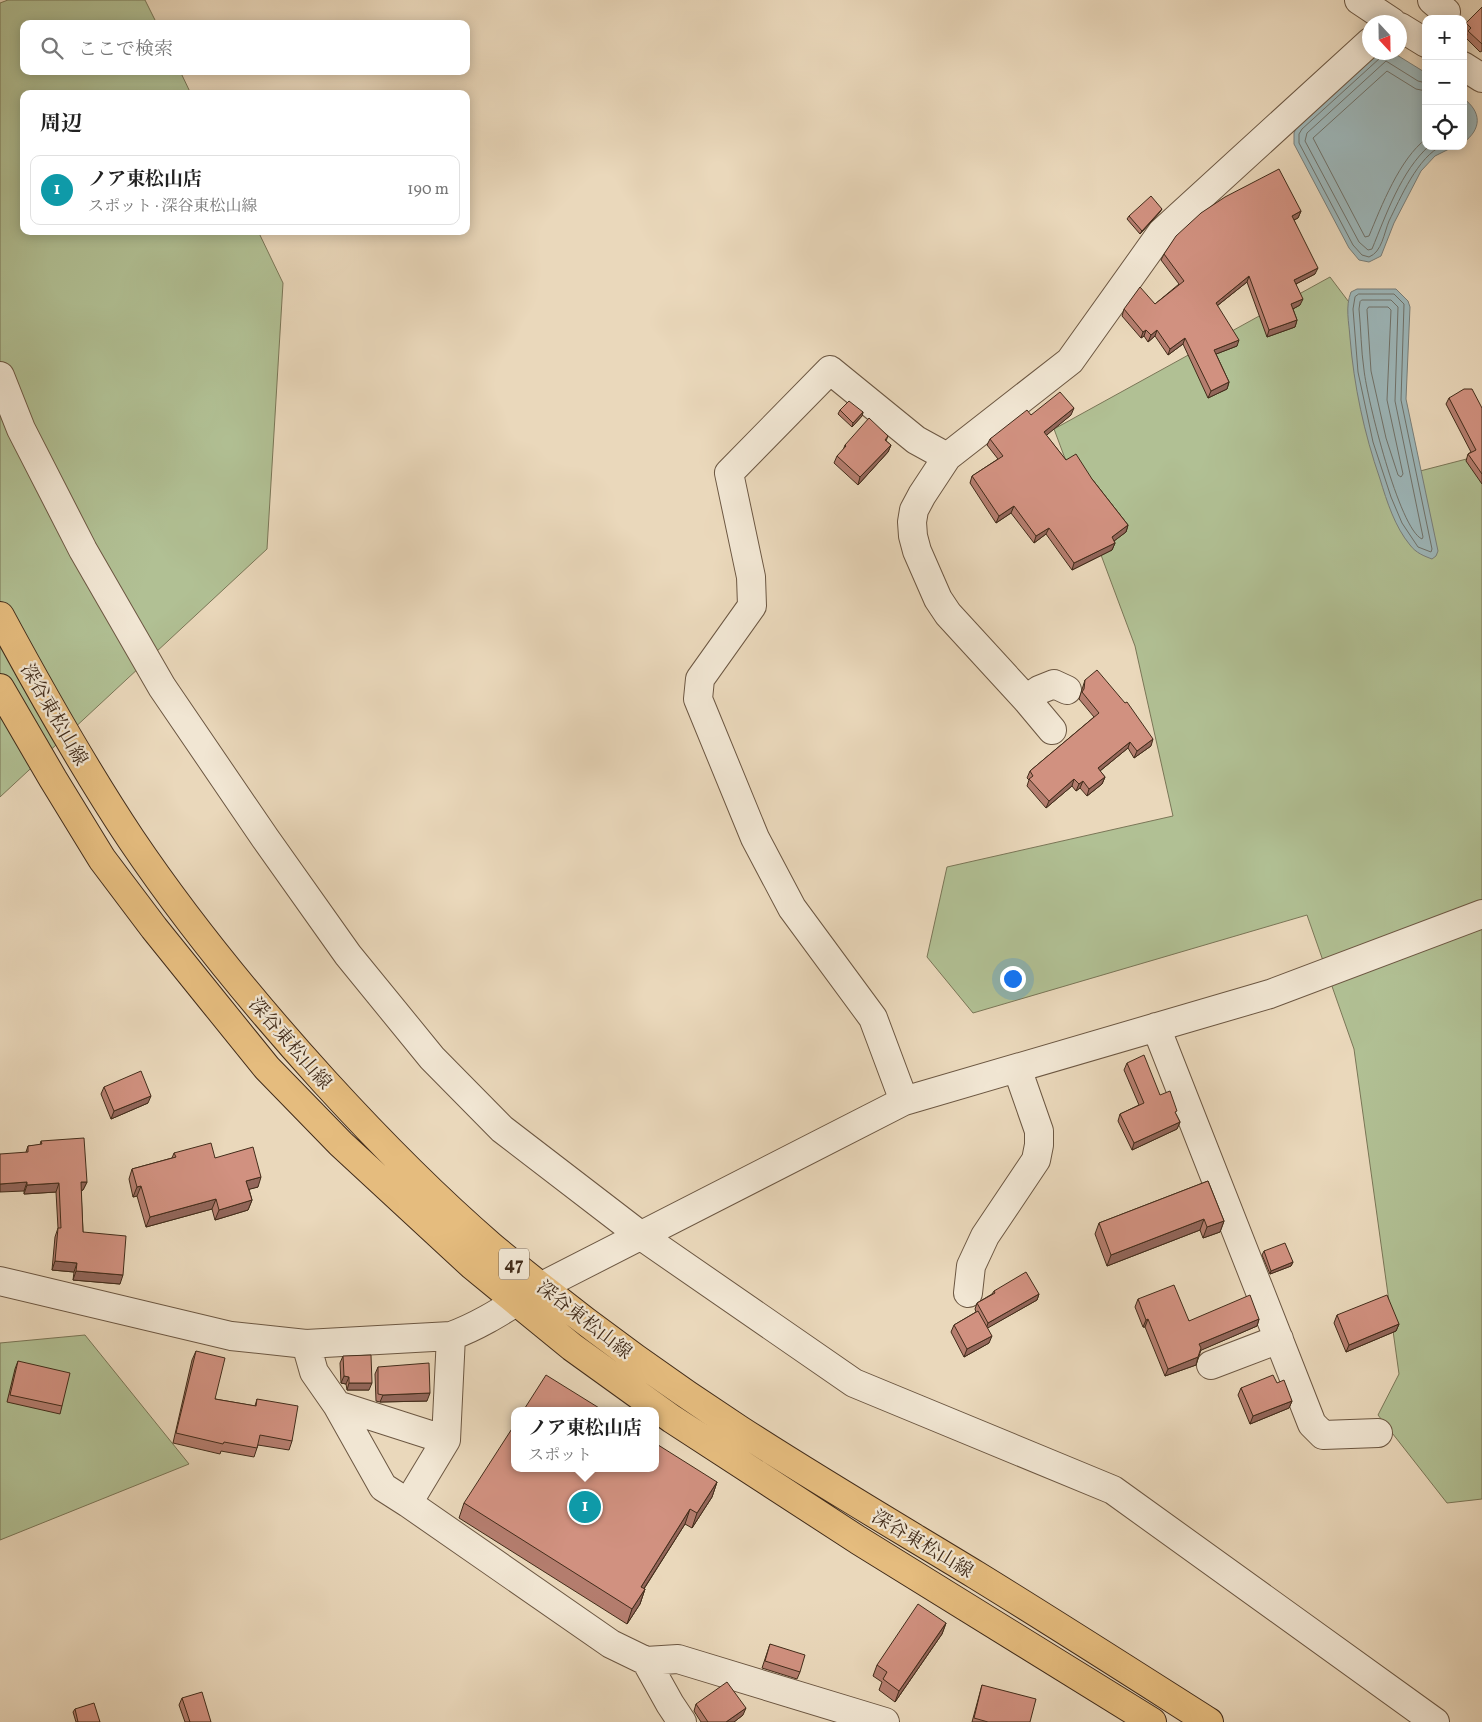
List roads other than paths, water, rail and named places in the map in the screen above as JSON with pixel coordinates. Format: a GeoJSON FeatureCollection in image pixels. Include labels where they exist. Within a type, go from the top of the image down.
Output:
{"type":"FeatureCollection","features":[{"type":"Feature","properties":{"kind":"main road","name":"深谷東松山線"},"geometry":{"type":"LineString","coordinates":[[0,616],[49,704],[132,840],[183,911],[237,981],[293,1047],[364,1125],[478,1233],[542,1286],[636,1359],[739,1430],[984,1580],[1210,1722]]}},
{"type":"Feature","properties":{"kind":"main road","name":"深谷東松山線"},"geometry":{"type":"LineString","coordinates":[[0,688],[53,780],[102,859],[154,928],[267,1068],[348,1150],[474,1266],[572,1347],[655,1407]]}},
{"type":"Feature","properties":{"kind":"main road","name":"深谷東松山線"},"geometry":{"type":"LineString","coordinates":[[659,1410],[858,1540],[1152,1722]]}},
{"type":"Feature","properties":{"kind":"street"},"geometry":{"type":"LineString","coordinates":[[1359,0],[1382,15]]}},
{"type":"Feature","properties":{"kind":"street"},"geometry":{"type":"LineString","coordinates":[[1407,31],[1422,41]]}},
{"type":"Feature","properties":{"kind":"street"},"geometry":{"type":"LineString","coordinates":[[1052,730],[948,614],[938,599],[917,551],[913,536],[912,522],[914,510],[922,494],[948,457],[1070,361],[1162,232],[1362,49]]}},
{"type":"Feature","properties":{"kind":"street"},"geometry":{"type":"LineString","coordinates":[[1467,69],[1482,78]]}},
{"type":"Feature","properties":{"kind":"street"},"geometry":{"type":"LineString","coordinates":[[904,1101],[873,1018],[792,908],[755,838],[698,699],[700,679],[752,606],[752,577],[729,473],[830,370],[916,440],[948,457]]}},
{"type":"Feature","properties":{"kind":"street"},"geometry":{"type":"LineString","coordinates":[[0,376],[21,429],[78,541],[162,686],[265,838],[348,955],[432,1058],[502,1129],[640,1235],[854,1383],[1113,1490],[1435,1722]]}},
{"type":"Feature","properties":{"kind":"street"},"geometry":{"type":"LineString","coordinates":[[1026,699],[1039,690],[1054,684],[1067,690]]}},
{"type":"Feature","properties":{"kind":"street"},"geometry":{"type":"LineString","coordinates":[[0,1281],[231,1336],[306,1344],[451,1336],[493,1317],[542,1286],[640,1235],[904,1101],[1270,994],[1482,914]]}},
{"type":"Feature","properties":{"kind":"street"},"geometry":{"type":"LineString","coordinates":[[1156,1027],[1312,1424],[1322,1435],[1378,1433]]}},
{"type":"Feature","properties":{"kind":"street"},"geometry":{"type":"LineString","coordinates":[[968,1293],[971,1266],[985,1236],[1036,1160],[1038,1153],[1039,1131],[1016,1068]]}},
{"type":"Feature","properties":{"kind":"street"},"geometry":{"type":"LineString","coordinates":[[408,1503],[446,1440],[451,1336]]}},
{"type":"Feature","properties":{"kind":"street"},"geometry":{"type":"LineString","coordinates":[[1211,1365],[1279,1339]]}},
{"type":"Feature","properties":{"kind":"street"},"geometry":{"type":"LineString","coordinates":[[306,1344],[314,1372],[337,1405],[383,1487],[611,1644],[646,1660],[678,1659],[885,1722]]}},
{"type":"Feature","properties":{"kind":"street"},"geometry":{"type":"LineString","coordinates":[[337,1405],[446,1440]]}},
{"type":"Feature","properties":{"kind":"street"},"geometry":{"type":"LineString","coordinates":[[646,1660],[682,1722]]}},
{"type":"Feature","properties":{"kind":"water"},"geometry":{"type":"Polygon","coordinates":[[[1371,60],[1405,60],[1422,71],[1422,150],[1447,150],[1435,156],[1421,171],[1394,223],[1381,256],[1369,262],[1359,260],[1349,248],[1294,144],[1294,133],[1297,126],[1371,60]]]}},
{"type":"Feature","properties":{"kind":"water"},"geometry":{"type":"Polygon","coordinates":[[[1467,101],[1474,109],[1477,120],[1474,132],[1467,140],[1467,101]]]}},
{"type":"Feature","properties":{"kind":"water"},"geometry":{"type":"Polygon","coordinates":[[[1357,289],[1396,289],[1408,301],[1410,307],[1406,399],[1438,551],[1432,559],[1415,550],[1400,530],[1389,505],[1369,444],[1357,392],[1348,320],[1349,298],[1351,292],[1357,289]]]}},
{"type":"Feature","properties":{"kind":"place","name":"ノア東松山店"},"geometry":{"type":"Point","coordinates":[585,1507]}}]}
